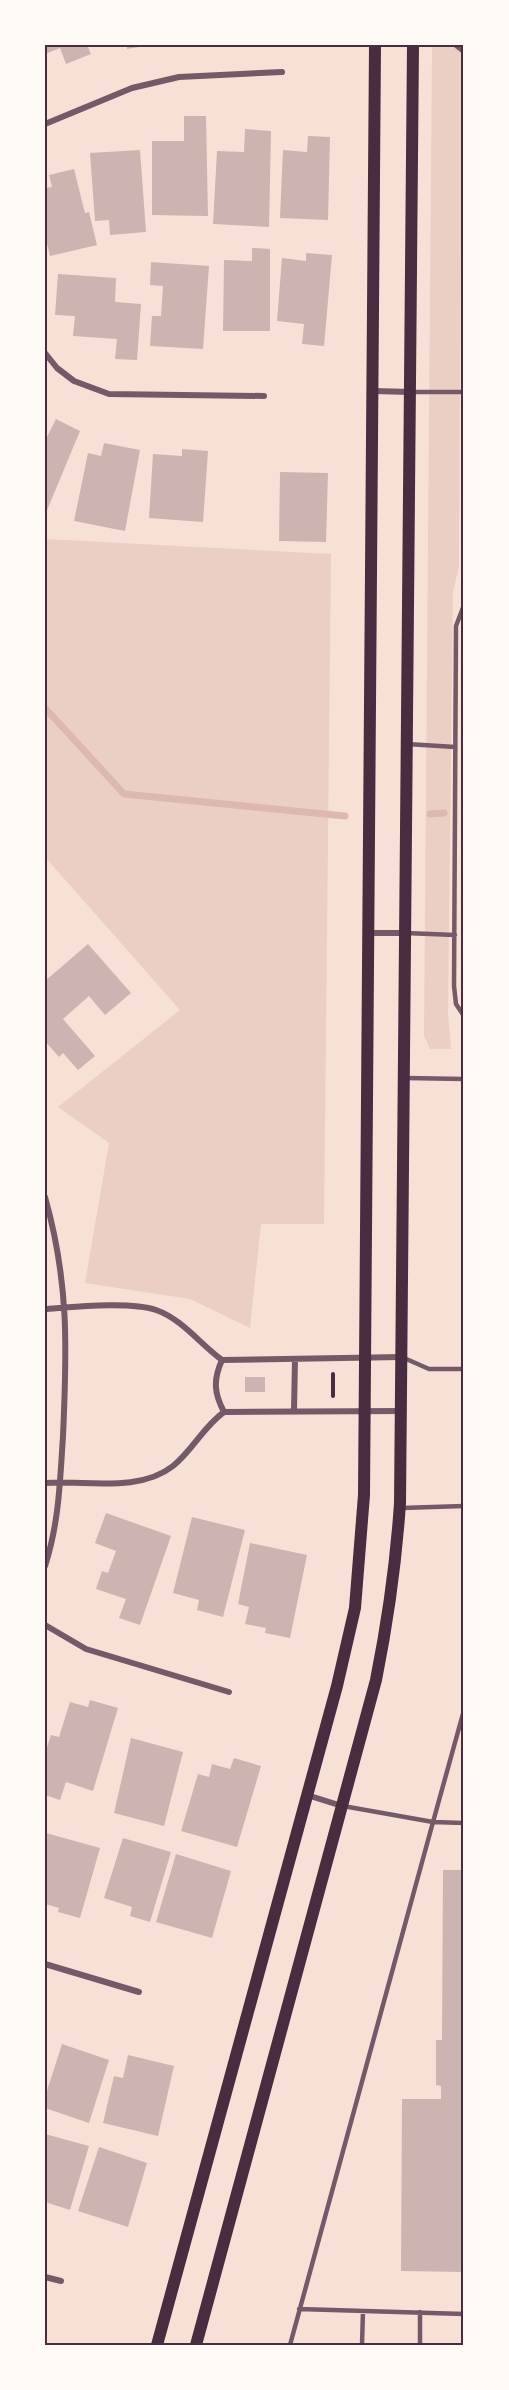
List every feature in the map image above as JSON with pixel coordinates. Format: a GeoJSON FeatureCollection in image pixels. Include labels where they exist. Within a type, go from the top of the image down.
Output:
{"type":"FeatureCollection","features":[{"type":"Feature","properties":{"kind":"main road"},"geometry":{"type":"LineString","coordinates":[[157,2345],[337,1686],[355,1608],[364,1495],[375,45]]}},
{"type":"Feature","properties":{"kind":"main road"},"geometry":{"type":"LineString","coordinates":[[196,2345],[376,1680],[392,1603],[400,1509],[413,45]]}},
{"type":"Feature","properties":{"kind":"street"},"geometry":{"type":"LineString","coordinates":[[45,124],[132,88],[179,77],[282,72]]}},
{"type":"Feature","properties":{"kind":"street"},"geometry":{"type":"LineString","coordinates":[[45,353],[57,368],[74,381],[109,394],[264,396]]}},
{"type":"Feature","properties":{"kind":"street"},"geometry":{"type":"LineString","coordinates":[[374,391],[410,392]]}},
{"type":"Feature","properties":{"kind":"street"},"geometry":{"type":"LineString","coordinates":[[368,933],[405,933]]}},
{"type":"Feature","properties":{"kind":"street"},"geometry":{"type":"LineString","coordinates":[[45,1197],[58,1244],[66,1308],[56,1533],[45,1566]]}},
{"type":"Feature","properties":{"kind":"street"},"geometry":{"type":"LineString","coordinates":[[45,1309],[108,1305],[156,1310],[184,1328],[222,1360],[401,1357]]}},
{"type":"Feature","properties":{"kind":"street"},"geometry":{"type":"LineString","coordinates":[[294,1411],[295,1359]]}},
{"type":"Feature","properties":{"kind":"street"},"geometry":{"type":"LineString","coordinates":[[222,1360],[215,1374],[215,1395],[224,1412]]}},
{"type":"Feature","properties":{"kind":"street"},"geometry":{"type":"LineString","coordinates":[[45,1482],[115,1483],[143,1480],[172,1467],[209,1422],[224,1412],[401,1411]]}},
{"type":"Feature","properties":{"kind":"street"},"geometry":{"type":"LineString","coordinates":[[45,1625],[86,1649],[229,1692]]}},
{"type":"Feature","properties":{"kind":"street"},"geometry":{"type":"LineString","coordinates":[[307,1795],[342,1806]]}},
{"type":"Feature","properties":{"kind":"street"},"geometry":{"type":"LineString","coordinates":[[45,1964],[139,1992]]}},
{"type":"Feature","properties":{"kind":"street"},"geometry":{"type":"LineString","coordinates":[[45,2277],[61,2281]]}},
{"type":"Feature","properties":{"kind":"lane"},"geometry":{"type":"LineString","coordinates":[[455,45],[464,52]]}},
{"type":"Feature","properties":{"kind":"lane"},"geometry":{"type":"LineString","coordinates":[[410,392],[464,392]]}},
{"type":"Feature","properties":{"kind":"lane"},"geometry":{"type":"LineString","coordinates":[[464,605],[456,626],[455,747],[456,1004],[464,1016]]}},
{"type":"Feature","properties":{"kind":"lane"},"geometry":{"type":"LineString","coordinates":[[407,744],[455,747]]}},
{"type":"Feature","properties":{"kind":"lane"},"geometry":{"type":"LineString","coordinates":[[405,933],[455,935]]}},
{"type":"Feature","properties":{"kind":"lane"},"geometry":{"type":"LineString","coordinates":[[404,1078],[464,1079]]}},
{"type":"Feature","properties":{"kind":"lane"},"geometry":{"type":"LineString","coordinates":[[401,1357],[429,1369],[464,1369]]}},
{"type":"Feature","properties":{"kind":"lane"},"geometry":{"type":"LineString","coordinates":[[400,1509],[464,1506]]}},
{"type":"Feature","properties":{"kind":"lane"},"geometry":{"type":"LineString","coordinates":[[290,2345],[464,1710]]}},
{"type":"Feature","properties":{"kind":"lane"},"geometry":{"type":"LineString","coordinates":[[342,1806],[433,1822],[464,1823]]}},
{"type":"Feature","properties":{"kind":"lane"},"geometry":{"type":"LineString","coordinates":[[299,2309],[464,2314]]}},
{"type":"Feature","properties":{"kind":"lane"},"geometry":{"type":"LineString","coordinates":[[362,2345],[363,2311]]}},
{"type":"Feature","properties":{"kind":"lane"},"geometry":{"type":"LineString","coordinates":[[420,2312],[420,2345]]}},
{"type":"Feature","properties":{"kind":"path"},"geometry":{"type":"LineString","coordinates":[[333,1374],[333,1396]]}},
{"type":"Feature","properties":{"kind":"shaded area"},"geometry":{"type":"Polygon","coordinates":[[[432,45],[462,45],[459,566],[453,592],[448,1014],[451,1049],[430,1049],[424,1036],[432,45]]]}},
{"type":"Feature","properties":{"kind":"shaded area"},"geometry":{"type":"Polygon","coordinates":[[[45,539],[331,554],[324,1224],[261,1224],[250,1328],[190,1299],[85,1283],[109,1143],[58,1107],[180,1010],[45,857],[45,539]]]}},
{"type":"Feature","properties":{"kind":"building"},"geometry":{"type":"Polygon","coordinates":[[[45,45],[87,45],[91,54],[66,64],[60,48],[45,54],[45,45]]]}},
{"type":"Feature","properties":{"kind":"building"},"geometry":{"type":"Polygon","coordinates":[[[127,45],[144,45],[145,46],[127,49],[127,45]]]}},
{"type":"Feature","properties":{"kind":"building"},"geometry":{"type":"Polygon","coordinates":[[[184,116],[206,116],[208,216],[152,215],[152,141],[184,141],[184,116]]]}},
{"type":"Feature","properties":{"kind":"building"},"geometry":{"type":"Polygon","coordinates":[[[245,129],[271,131],[269,227],[213,224],[217,151],[244,152],[245,129]]]}},
{"type":"Feature","properties":{"kind":"building"},"geometry":{"type":"Polygon","coordinates":[[[308,136],[330,137],[328,220],[280,218],[283,150],[307,152],[308,136]]]}},
{"type":"Feature","properties":{"kind":"building"},"geometry":{"type":"Polygon","coordinates":[[[140,150],[146,232],[110,235],[109,220],[95,221],[90,153],[140,150]]]}},
{"type":"Feature","properties":{"kind":"building"},"geometry":{"type":"Polygon","coordinates":[[[74,169],[85,213],[89,212],[97,245],[50,256],[45,235],[45,188],[52,187],[49,175],[74,169]]]}},
{"type":"Feature","properties":{"kind":"building"},"geometry":{"type":"Polygon","coordinates":[[[252,248],[270,249],[270,331],[223,331],[224,260],[252,261],[252,248]]]}},
{"type":"Feature","properties":{"kind":"building"},"geometry":{"type":"Polygon","coordinates":[[[306,253],[332,255],[324,346],[302,344],[304,324],[277,321],[282,258],[306,261],[306,253]]]}},
{"type":"Feature","properties":{"kind":"building"},"geometry":{"type":"Polygon","coordinates":[[[151,262],[209,266],[203,349],[150,346],[152,316],[161,316],[163,286],[150,285],[151,262]]]}},
{"type":"Feature","properties":{"kind":"building"},"geometry":{"type":"Polygon","coordinates":[[[58,274],[116,278],[115,302],[141,304],[137,360],[115,359],[117,339],[73,336],[75,316],[55,315],[58,274]]]}},
{"type":"Feature","properties":{"kind":"building"},"geometry":{"type":"Polygon","coordinates":[[[56,419],[80,431],[45,515],[45,441],[56,419]]]}},
{"type":"Feature","properties":{"kind":"building"},"geometry":{"type":"Polygon","coordinates":[[[104,443],[140,450],[125,531],[74,521],[88,453],[101,456],[104,443]]]}},
{"type":"Feature","properties":{"kind":"building"},"geometry":{"type":"Polygon","coordinates":[[[182,449],[208,451],[203,522],[149,518],[153,454],[182,456],[182,449]]]}},
{"type":"Feature","properties":{"kind":"building"},"geometry":{"type":"Polygon","coordinates":[[[280,472],[328,473],[326,542],[279,541],[280,472]]]}},
{"type":"Feature","properties":{"kind":"building"},"geometry":{"type":"Polygon","coordinates":[[[88,944],[131,993],[105,1015],[89,996],[63,1019],[95,1056],[78,1070],[63,1053],[59,1057],[45,1041],[45,981],[88,944]]]}},
{"type":"Feature","properties":{"kind":"building"},"geometry":{"type":"Polygon","coordinates":[[[245,1377],[265,1377],[265,1392],[245,1392],[245,1377]]]}},
{"type":"Feature","properties":{"kind":"building"},"geometry":{"type":"Polygon","coordinates":[[[106,1513],[171,1536],[140,1625],[119,1618],[126,1599],[96,1589],[102,1571],[108,1573],[116,1551],[95,1543],[106,1513]]]}},
{"type":"Feature","properties":{"kind":"building"},"geometry":{"type":"Polygon","coordinates":[[[192,1517],[245,1530],[223,1617],[197,1610],[199,1600],[173,1593],[192,1517]]]}},
{"type":"Feature","properties":{"kind":"building"},"geometry":{"type":"Polygon","coordinates":[[[250,1543],[307,1555],[290,1638],[265,1633],[266,1628],[245,1624],[249,1607],[238,1604],[250,1543]]]}},
{"type":"Feature","properties":{"kind":"building"},"geometry":{"type":"Polygon","coordinates":[[[90,1700],[118,1708],[93,1791],[66,1782],[60,1800],[45,1795],[45,1753],[51,1735],[59,1737],[70,1702],[88,1707],[90,1700]]]}},
{"type":"Feature","properties":{"kind":"building"},"geometry":{"type":"Polygon","coordinates":[[[131,1738],[183,1752],[164,1826],[114,1813],[131,1738]]]}},
{"type":"Feature","properties":{"kind":"building"},"geometry":{"type":"Polygon","coordinates":[[[234,1758],[261,1766],[237,1847],[181,1831],[198,1774],[209,1777],[212,1764],[230,1769],[234,1758]]]}},
{"type":"Feature","properties":{"kind":"building"},"geometry":{"type":"Polygon","coordinates":[[[46,1833],[100,1848],[80,1918],[58,1912],[59,1908],[45,1904],[46,1833]]]}},
{"type":"Feature","properties":{"kind":"building"},"geometry":{"type":"Polygon","coordinates":[[[123,1838],[171,1852],[150,1922],[130,1916],[132,1907],[104,1898],[123,1838]]]}},
{"type":"Feature","properties":{"kind":"building"},"geometry":{"type":"Polygon","coordinates":[[[176,1854],[231,1871],[212,1938],[156,1922],[176,1854]]]}},
{"type":"Feature","properties":{"kind":"building"},"geometry":{"type":"Polygon","coordinates":[[[443,1870],[464,1870],[464,2272],[401,2271],[402,2099],[441,2099],[441,2086],[436,2085],[436,2040],[442,2040],[443,1870]]]}},
{"type":"Feature","properties":{"kind":"building"},"geometry":{"type":"Polygon","coordinates":[[[62,2044],[109,2060],[89,2123],[45,2108],[45,2097],[62,2044]]]}},
{"type":"Feature","properties":{"kind":"building"},"geometry":{"type":"Polygon","coordinates":[[[128,2055],[174,2066],[158,2136],[103,2123],[114,2076],[123,2078],[128,2055]]]}},
{"type":"Feature","properties":{"kind":"building"},"geometry":{"type":"Polygon","coordinates":[[[45,2134],[89,2146],[70,2210],[45,2202],[45,2134]]]}},
{"type":"Feature","properties":{"kind":"building"},"geometry":{"type":"Polygon","coordinates":[[[99,2147],[147,2163],[128,2227],[78,2211],[99,2147]]]}},
{"type":"Feature","properties":{"kind":"waterway"},"geometry":{"type":"LineString","coordinates":[[45,708],[124,794],[345,816]]}},
{"type":"Feature","properties":{"kind":"waterway"},"geometry":{"type":"LineString","coordinates":[[430,814],[444,813]]}}]}
